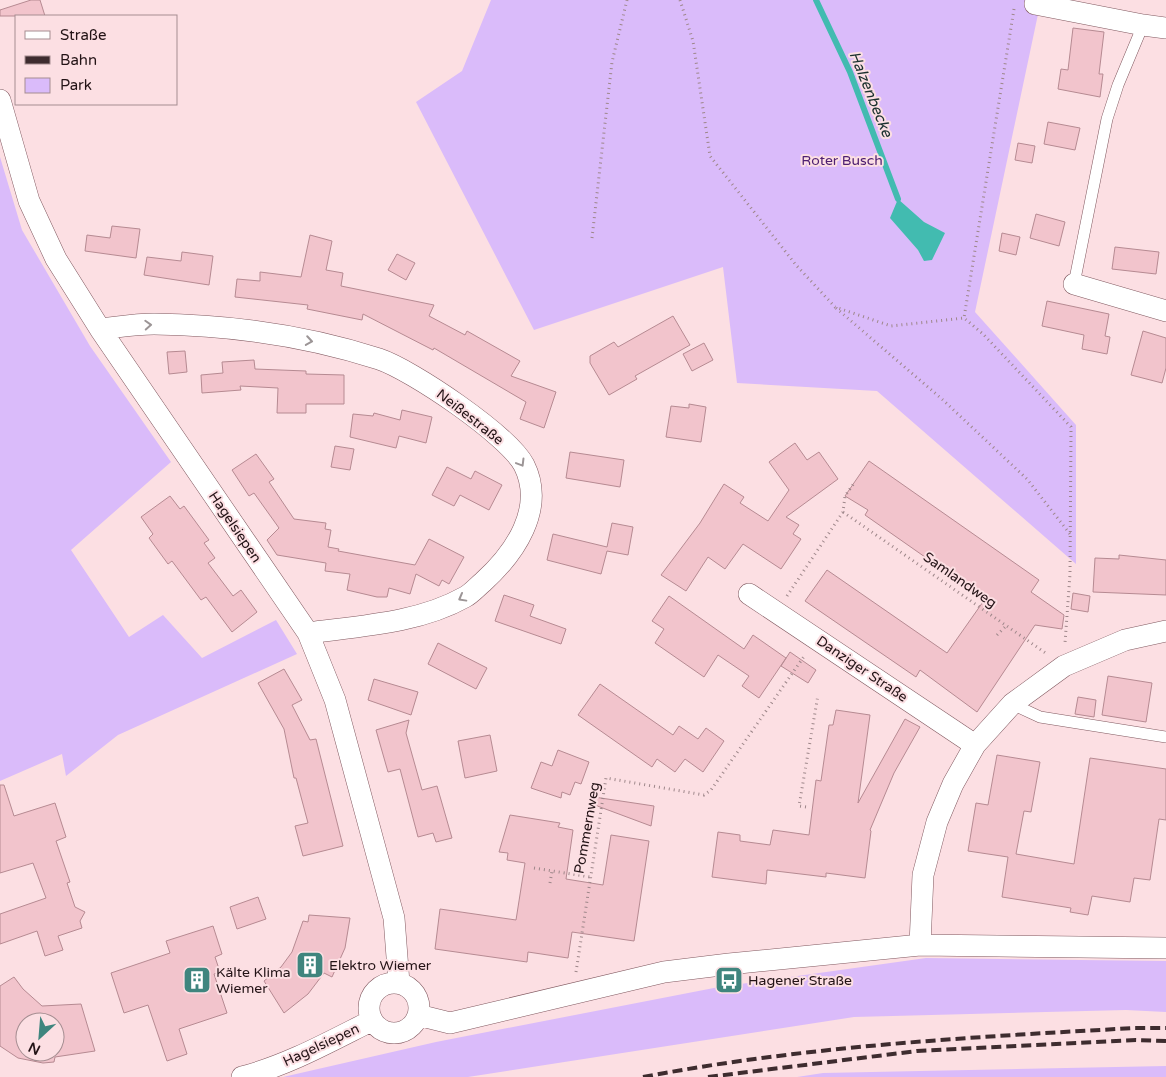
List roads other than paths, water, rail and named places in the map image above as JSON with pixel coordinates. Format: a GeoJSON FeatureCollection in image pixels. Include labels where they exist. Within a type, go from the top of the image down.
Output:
{"type":"FeatureCollection","features":[{"type":"Feature","properties":{"kind":"street"},"geometry":{"type":"LineString","coordinates":[[1025,2],[1166,28]]}},
{"type":"Feature","properties":{"kind":"street","name":"Hagelsiepen"},"geometry":{"type":"LineString","coordinates":[[0,100],[29,201],[56,259],[100,329],[308,634],[335,700],[394,918],[399,983]]}},
{"type":"Feature","properties":{"kind":"street"},"geometry":{"type":"LineString","coordinates":[[1074,284],[1166,311]]}},
{"type":"Feature","properties":{"kind":"street","name":"Neißestraße"},"geometry":{"type":"LineString","coordinates":[[100,329],[153,324],[224,328],[316,342],[381,359],[416,377],[454,402],[490,430],[524,466],[530,489],[529,516],[518,543],[497,570],[467,596],[443,607],[389,621],[308,634]]}},
{"type":"Feature","properties":{"kind":"street","name":"Danziger Straße"},"geometry":{"type":"LineString","coordinates":[[749,594],[777,611],[975,746]]}},
{"type":"Feature","properties":{"kind":"street"},"geometry":{"type":"LineString","coordinates":[[920,944],[923,875],[937,822],[953,784],[975,746],[1012,704],[1064,666],[1125,640],[1166,631]]}},
{"type":"Feature","properties":{"kind":"street"},"geometry":{"type":"LineString","coordinates":[[418,1015],[450,1023],[664,972],[920,944],[1166,948]]}},
{"type":"Feature","properties":{"kind":"street"},"geometry":{"type":"LineString","coordinates":[[389,983],[399,983],[408,987],[415,995],[419,1004],[418,1015],[413,1025],[403,1032],[391,1034],[380,1030],[371,1021],[369,1002],[373,994],[380,987],[389,983]]}},
{"type":"Feature","properties":{"kind":"street","name":"Hagelsiepen"},"geometry":{"type":"LineString","coordinates":[[242,1077],[262,1072],[295,1058],[371,1021]]}},
{"type":"Feature","properties":{"kind":"lane"},"geometry":{"type":"LineString","coordinates":[[1074,284],[1107,119],[1118,85],[1143,25]]}},
{"type":"Feature","properties":{"kind":"lane"},"geometry":{"type":"LineString","coordinates":[[1012,704],[1040,717],[1166,737]]}},
{"type":"Feature","properties":{"kind":"water"},"geometry":{"type":"Polygon","coordinates":[[[898,199],[924,222],[945,233],[932,260],[924,261],[918,250],[890,218],[898,199]]]}},
{"type":"Feature","properties":{"kind":"waterway","name":"Halzenbecke"},"geometry":{"type":"LineString","coordinates":[[816,0],[850,72],[898,199]]}},
{"type":"Feature","properties":{"kind":"railway"},"geometry":{"type":"LineString","coordinates":[[643,1077],[704,1066],[889,1044],[1073,1031],[1166,1028]]}},
{"type":"Feature","properties":{"kind":"railway"},"geometry":{"type":"LineString","coordinates":[[708,1077],[917,1051],[1136,1040],[1166,1041]]}},
{"type":"Feature","properties":{"kind":"place","name":"Elektro Wiemer"},"geometry":{"type":"Point","coordinates":[310,965]}},
{"type":"Feature","properties":{"kind":"place","name":"Kälte Klima Wiemer"},"geometry":{"type":"Point","coordinates":[197,980]}},
{"type":"Feature","properties":{"kind":"place","name":"Hagener Straße"},"geometry":{"type":"Point","coordinates":[729,980]}},
{"type":"Feature","properties":{"kind":"park label","name":"Roter Busch"},"geometry":{"type":"Point","coordinates":[842,160]}}]}
